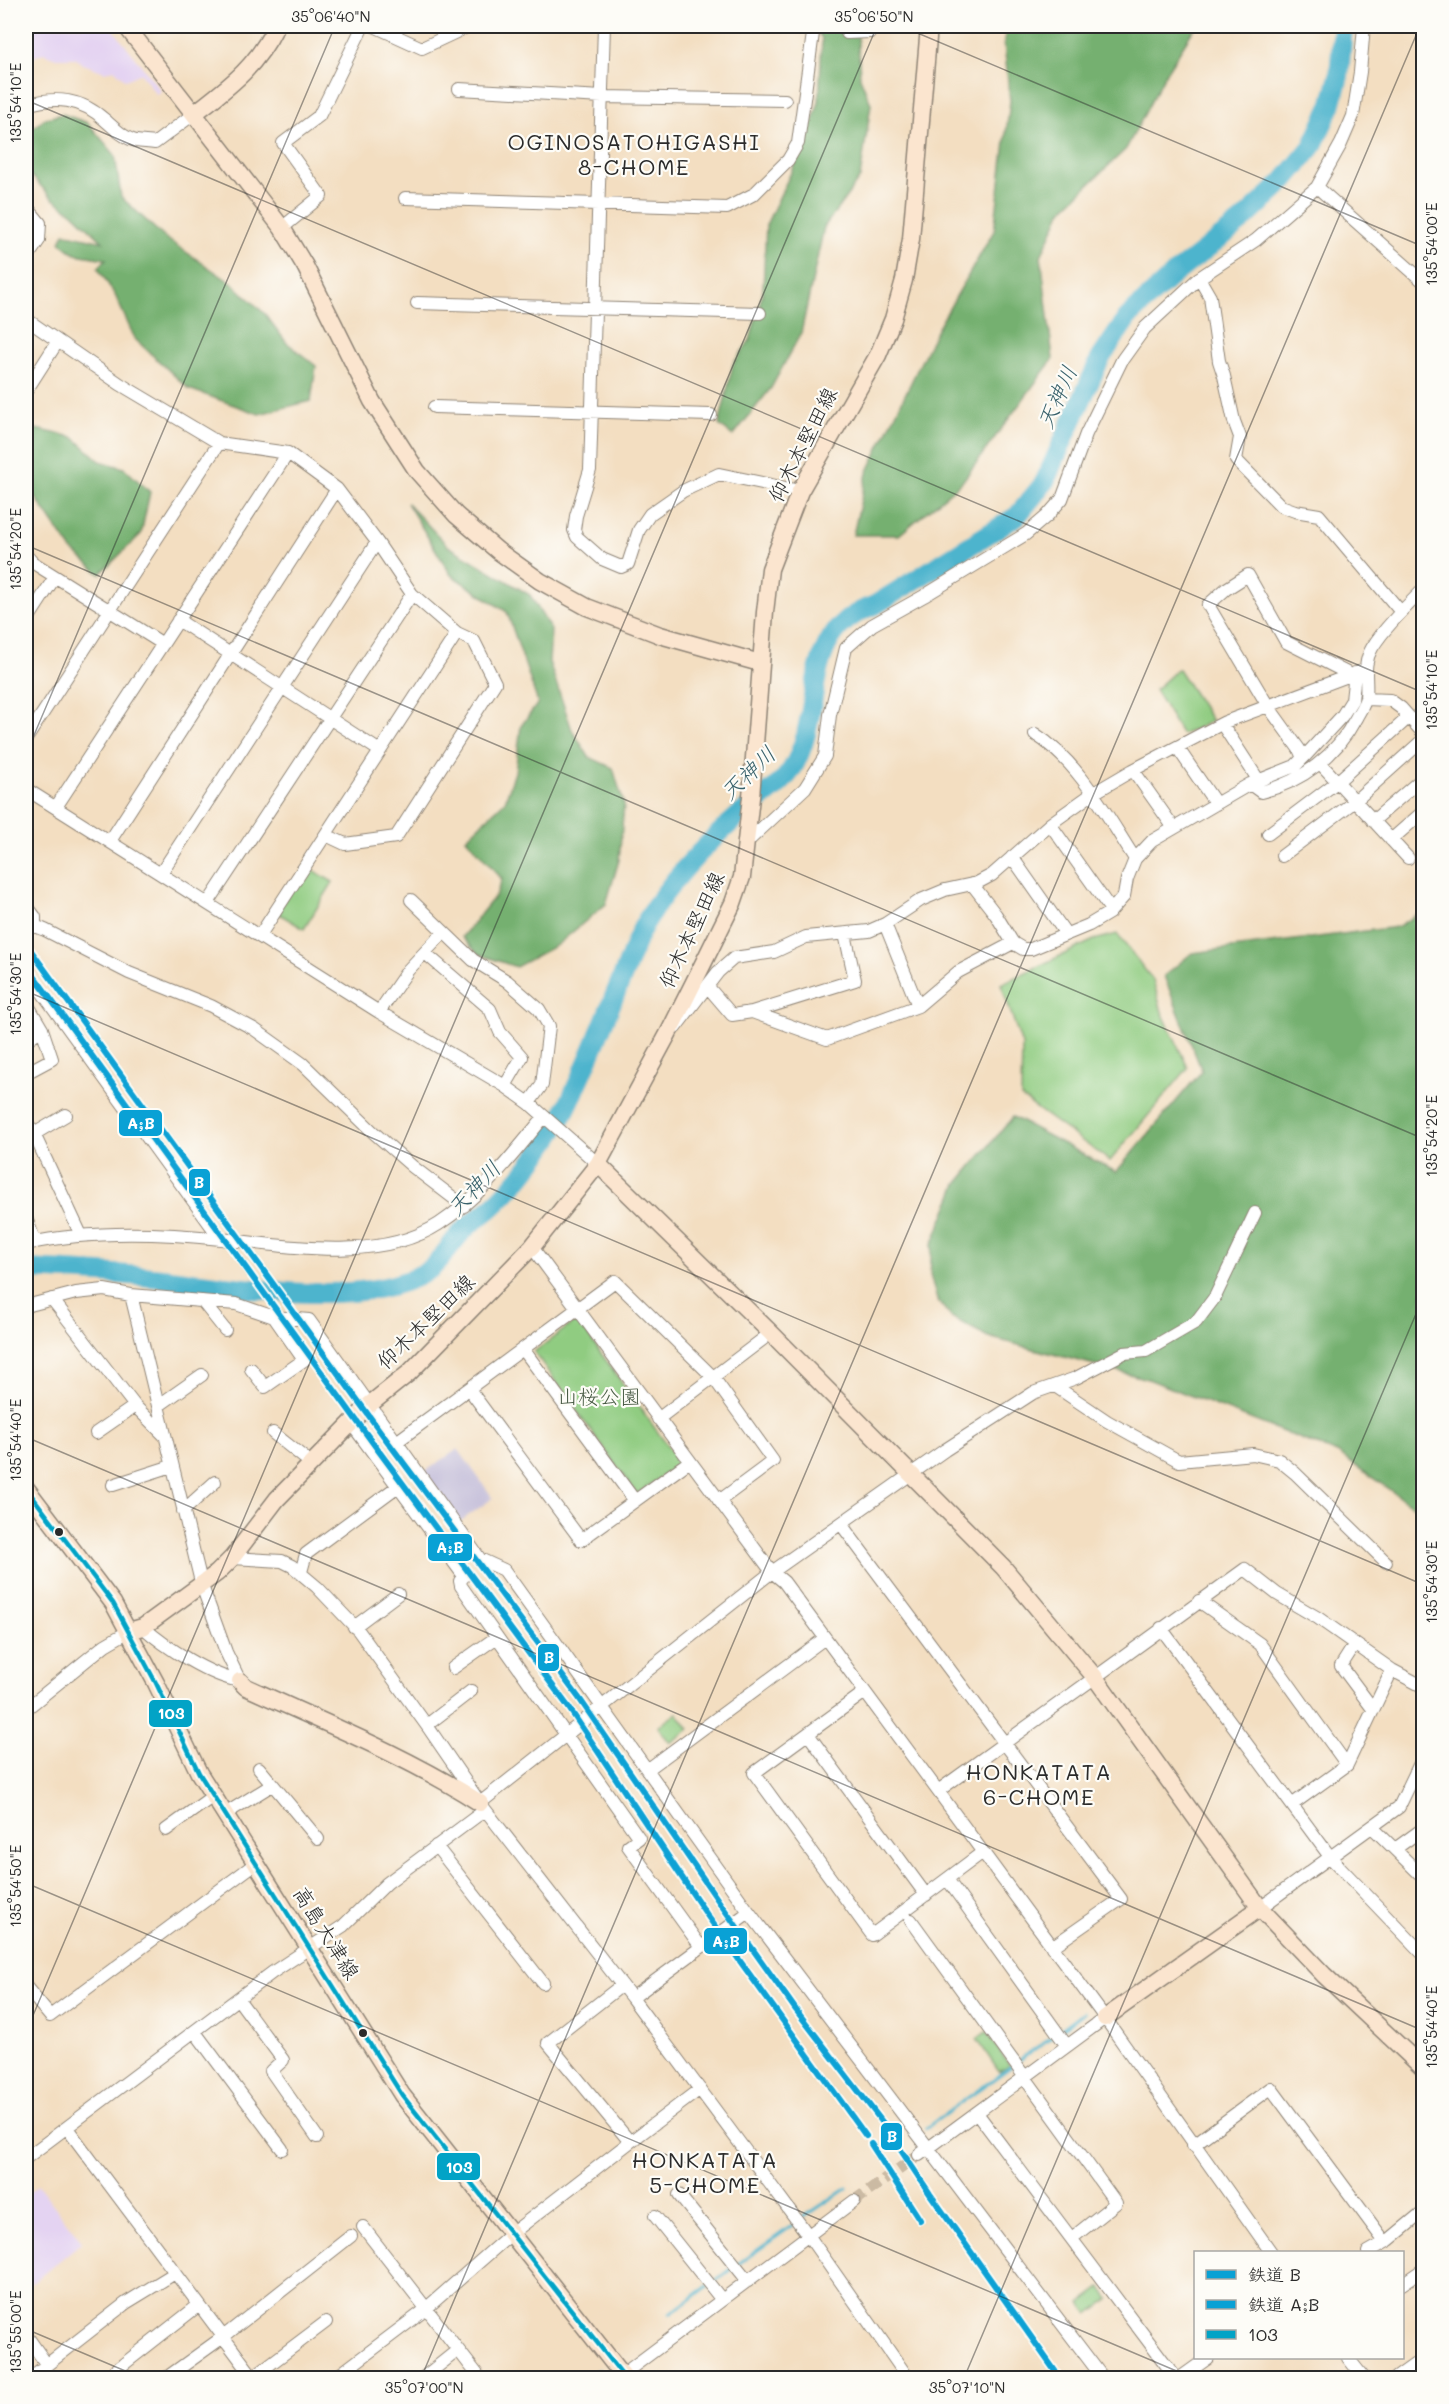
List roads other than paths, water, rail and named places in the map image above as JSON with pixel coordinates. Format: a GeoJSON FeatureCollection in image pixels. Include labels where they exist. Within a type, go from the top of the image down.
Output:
{"type":"FeatureCollection","features":[{"type":"Feature","properties":{"kind":"main road"},"geometry":{"type":"LineString","coordinates":[[126,26],[282,228],[305,266],[372,401],[417,471],[456,515],[498,551],[540,581],[587,607],[660,635],[760,663]]}},
{"type":"Feature","properties":{"kind":"main road"},"geometry":{"type":"LineString","coordinates":[[195,113],[244,74],[266,47],[276,26]]}},
{"type":"Feature","properties":{"kind":"main road","name":"仰木本堅田線"},"geometry":{"type":"LineString","coordinates":[[136,1629],[202,1586],[232,1558],[277,1499],[369,1405],[409,1373],[532,1247],[598,1164],[668,1034],[733,903],[742,877],[747,842],[760,663],[770,569],[800,491],[878,355],[893,319],[911,239],[929,26]]}},
{"type":"Feature","properties":{"kind":"main road"},"geometry":{"type":"LineString","coordinates":[[598,1164],[912,1473],[1003,1567],[1094,1676],[1260,1908],[1324,1975],[1424,2069]]}},
{"type":"Feature","properties":{"kind":"main road","name":"高島大津線"},"geometry":{"type":"LineString","coordinates":[[26,1488],[136,1629],[179,1735],[213,1796],[402,2095],[624,2377]]}},
{"type":"Feature","properties":{"kind":"main road"},"geometry":{"type":"LineString","coordinates":[[240,1681],[246,1687],[447,1782],[482,1806]]}},
{"type":"Feature","properties":{"kind":"main road"},"geometry":{"type":"LineString","coordinates":[[1105,2018],[1260,1908]]}},
{"type":"Feature","properties":{"kind":"street"},"geometry":{"type":"LineString","coordinates":[[282,228],[321,196],[283,143],[319,116],[363,26]]}},
{"type":"Feature","properties":{"kind":"street"},"geometry":{"type":"LineString","coordinates":[[374,26],[422,48],[469,26]]}},
{"type":"Feature","properties":{"kind":"street"},"geometry":{"type":"LineString","coordinates":[[604,26],[590,470],[574,530],[577,537],[613,565],[621,567],[628,564],[639,530],[650,514],[683,492],[719,474],[800,491]]}},
{"type":"Feature","properties":{"kind":"street"},"geometry":{"type":"LineString","coordinates":[[405,198],[727,208],[754,194],[788,160],[798,143],[814,26]]}},
{"type":"Feature","properties":{"kind":"street"},"geometry":{"type":"LineString","coordinates":[[747,842],[805,788],[825,756],[830,715],[846,648],[872,625],[1026,534],[1047,516],[1062,500],[1086,434],[1122,360],[1144,328],[1199,278],[1256,240],[1317,187],[1341,144],[1353,116],[1364,26]]}},
{"type":"Feature","properties":{"kind":"street"},"geometry":{"type":"LineString","coordinates":[[847,32],[870,32]]}},
{"type":"Feature","properties":{"kind":"street"},"geometry":{"type":"LineString","coordinates":[[459,89],[602,97],[785,100]]}},
{"type":"Feature","properties":{"kind":"street"},"geometry":{"type":"LineString","coordinates":[[26,105],[44,99],[62,99],[82,105],[135,141],[155,143],[195,113]]}},
{"type":"Feature","properties":{"kind":"street"},"geometry":{"type":"LineString","coordinates":[[1317,187],[1424,282]]}},
{"type":"Feature","properties":{"kind":"street"},"geometry":{"type":"LineString","coordinates":[[26,206],[40,223],[39,240],[26,259]]}},
{"type":"Feature","properties":{"kind":"street"},"geometry":{"type":"LineString","coordinates":[[1199,278],[1210,297],[1219,361],[1233,421],[1240,437],[1236,460],[1281,506],[1296,512],[1319,516],[1401,612]]}},
{"type":"Feature","properties":{"kind":"street"},"geometry":{"type":"LineString","coordinates":[[417,303],[760,313]]}},
{"type":"Feature","properties":{"kind":"street"},"geometry":{"type":"LineString","coordinates":[[26,319],[120,384],[219,443],[288,453],[338,489],[412,594],[457,633],[474,641],[495,683],[396,837],[345,844],[326,835]]}},
{"type":"Feature","properties":{"kind":"street"},"geometry":{"type":"LineString","coordinates":[[26,391],[58,341]]}},
{"type":"Feature","properties":{"kind":"street"},"geometry":{"type":"LineString","coordinates":[[434,407],[711,415]]}},
{"type":"Feature","properties":{"kind":"street"},"geometry":{"type":"LineString","coordinates":[[26,740],[219,443]]}},
{"type":"Feature","properties":{"kind":"street"},"geometry":{"type":"LineString","coordinates":[[56,807],[288,453]]}},
{"type":"Feature","properties":{"kind":"street"},"geometry":{"type":"LineString","coordinates":[[110,841],[338,489]]}},
{"type":"Feature","properties":{"kind":"street"},"geometry":{"type":"LineString","coordinates":[[161,873],[377,542]]}},
{"type":"Feature","properties":{"kind":"street"},"geometry":{"type":"LineString","coordinates":[[26,555],[32,562],[55,577],[163,644]]}},
{"type":"Feature","properties":{"kind":"street"},"geometry":{"type":"LineString","coordinates":[[1222,724],[1261,792],[1282,787],[1302,777],[1320,763],[1350,730],[1366,699],[1357,673],[1286,642],[1248,575],[1226,589],[1208,605],[1268,706],[1303,758]]}},
{"type":"Feature","properties":{"kind":"street"},"geometry":{"type":"LineString","coordinates":[[26,622],[55,577]]}},
{"type":"Feature","properties":{"kind":"street"},"geometry":{"type":"LineString","coordinates":[[972,884],[996,915],[1012,943],[1023,950],[1031,949],[1089,925],[1111,910],[1124,896],[1127,879],[1135,858],[1152,841],[1254,782],[1295,766],[1303,758],[1342,716],[1352,700],[1357,673],[1372,648],[1401,612],[1424,589]]}},
{"type":"Feature","properties":{"kind":"street"},"geometry":{"type":"LineString","coordinates":[[208,903],[412,594]]}},
{"type":"Feature","properties":{"kind":"street"},"geometry":{"type":"LineString","coordinates":[[178,620],[380,751]]}},
{"type":"Feature","properties":{"kind":"street"},"geometry":{"type":"LineString","coordinates":[[260,935],[457,633]]}},
{"type":"Feature","properties":{"kind":"street"},"geometry":{"type":"LineString","coordinates":[[668,1034],[680,1025],[718,972],[734,958],[774,952],[806,937],[869,931],[885,924],[921,900],[945,890],[972,884],[992,875],[1050,824],[1092,794],[1133,770],[1222,724],[1357,673]]}},
{"type":"Feature","properties":{"kind":"street"},"geometry":{"type":"LineString","coordinates":[[1366,699],[1390,700],[1424,734]]}},
{"type":"Feature","properties":{"kind":"street"},"geometry":{"type":"LineString","coordinates":[[1268,834],[1337,782],[1409,717]]}},
{"type":"Feature","properties":{"kind":"street"},"geometry":{"type":"LineString","coordinates":[[1035,734],[1053,746],[1092,794],[1135,858]]}},
{"type":"Feature","properties":{"kind":"street"},"geometry":{"type":"LineString","coordinates":[[1282,856],[1355,801],[1424,739]]}},
{"type":"Feature","properties":{"kind":"street"},"geometry":{"type":"LineString","coordinates":[[1177,747],[1216,804]]}},
{"type":"Feature","properties":{"kind":"street"},"geometry":{"type":"LineString","coordinates":[[1320,763],[1408,858]]}},
{"type":"Feature","properties":{"kind":"street"},"geometry":{"type":"LineString","coordinates":[[1133,770],[1174,828]]}},
{"type":"Feature","properties":{"kind":"street"},"geometry":{"type":"LineString","coordinates":[[1373,821],[1424,777]]}},
{"type":"Feature","properties":{"kind":"street"},"geometry":{"type":"LineString","coordinates":[[26,789],[379,1012],[505,1086],[529,1103],[598,1164]]}},
{"type":"Feature","properties":{"kind":"street"},"geometry":{"type":"LineString","coordinates":[[1391,840],[1424,811]]}},
{"type":"Feature","properties":{"kind":"street"},"geometry":{"type":"LineString","coordinates":[[1050,824],[1111,910]]}},
{"type":"Feature","properties":{"kind":"street"},"geometry":{"type":"LineString","coordinates":[[1012,857],[1022,868],[1066,934]]}},
{"type":"Feature","properties":{"kind":"street"},"geometry":{"type":"LineString","coordinates":[[411,900],[474,960],[507,981],[539,1009],[549,1026],[542,1085],[529,1103]]}},
{"type":"Feature","properties":{"kind":"street"},"geometry":{"type":"LineString","coordinates":[[26,905],[35,918],[30,927],[129,973],[211,1006],[254,1029],[303,1064],[373,1132],[464,1206]]}},
{"type":"Feature","properties":{"kind":"street"},"geometry":{"type":"LineString","coordinates":[[885,924],[918,1006]]}},
{"type":"Feature","properties":{"kind":"street"},"geometry":{"type":"LineString","coordinates":[[379,1012],[408,969],[444,932]]}},
{"type":"Feature","properties":{"kind":"street"},"geometry":{"type":"LineString","coordinates":[[708,987],[732,1015],[752,1012],[855,980],[845,934]]}},
{"type":"Feature","properties":{"kind":"street"},"geometry":{"type":"LineString","coordinates":[[752,1012],[827,1039],[918,1006],[958,972],[1012,943]]}},
{"type":"Feature","properties":{"kind":"street"},"geometry":{"type":"LineString","coordinates":[[425,953],[490,1009],[500,1032],[522,1057],[505,1086]]}},
{"type":"Feature","properties":{"kind":"street"},"geometry":{"type":"LineString","coordinates":[[26,970],[220,1239]]}},
{"type":"Feature","properties":{"kind":"street"},"geometry":{"type":"LineString","coordinates":[[26,1002],[42,1029],[52,1059],[26,1074]]}},
{"type":"Feature","properties":{"kind":"street"},"geometry":{"type":"LineString","coordinates":[[26,1040],[42,1029]]}},
{"type":"Feature","properties":{"kind":"street"},"geometry":{"type":"LineString","coordinates":[[34,1134],[66,1115]]}},
{"type":"Feature","properties":{"kind":"street"},"geometry":{"type":"LineString","coordinates":[[26,1121],[81,1235]]}},
{"type":"Feature","properties":{"kind":"street"},"geometry":{"type":"LineString","coordinates":[[26,1218],[30,1243],[81,1235],[116,1233],[220,1239],[311,1249],[371,1246],[423,1233],[464,1206],[549,1121]]}},
{"type":"Feature","properties":{"kind":"street"},"geometry":{"type":"LineString","coordinates":[[26,2158],[238,1999],[343,1926],[387,1883],[436,1846],[566,1735],[772,1572],[912,1473],[1033,1392],[1055,1386],[1102,1366],[1124,1353],[1146,1351],[1196,1322],[1215,1297],[1255,1213]]}},
{"type":"Feature","properties":{"kind":"street"},"geometry":{"type":"LineString","coordinates":[[532,1247],[772,1572],[784,1582],[1105,2018],[1270,2251]]}},
{"type":"Feature","properties":{"kind":"street"},"geometry":{"type":"LineString","coordinates":[[395,1443],[615,1281],[713,1377],[773,1461],[719,1501]]}},
{"type":"Feature","properties":{"kind":"street"},"geometry":{"type":"LineString","coordinates":[[26,1306],[76,1293],[104,1290],[131,1295],[236,1304],[274,1317],[309,1320],[480,1559],[504,1570],[601,1708],[924,2151],[1103,2379]]}},
{"type":"Feature","properties":{"kind":"street"},"geometry":{"type":"LineString","coordinates":[[131,1295],[202,1586],[226,1652],[240,1681]]}},
{"type":"Feature","properties":{"kind":"street"},"geometry":{"type":"LineString","coordinates":[[52,1299],[135,1406],[165,1436]]}},
{"type":"Feature","properties":{"kind":"street"},"geometry":{"type":"LineString","coordinates":[[202,1301],[225,1330]]}},
{"type":"Feature","properties":{"kind":"street"},"geometry":{"type":"LineString","coordinates":[[251,1369],[265,1388],[304,1360],[274,1317]]}},
{"type":"Feature","properties":{"kind":"street"},"geometry":{"type":"LineString","coordinates":[[658,1419],[771,1333]]}},
{"type":"Feature","properties":{"kind":"street"},"geometry":{"type":"LineString","coordinates":[[523,1349],[635,1501]]}},
{"type":"Feature","properties":{"kind":"street"},"geometry":{"type":"LineString","coordinates":[[158,1406],[202,1375]]}},
{"type":"Feature","properties":{"kind":"street"},"geometry":{"type":"LineString","coordinates":[[1055,1386],[1107,1421],[1179,1461],[1253,1454],[1279,1460],[1386,1562]]}},
{"type":"Feature","properties":{"kind":"street"},"geometry":{"type":"LineString","coordinates":[[469,1389],[581,1540],[690,1461]]}},
{"type":"Feature","properties":{"kind":"street"},"geometry":{"type":"LineString","coordinates":[[96,1433],[135,1406]]}},
{"type":"Feature","properties":{"kind":"street"},"geometry":{"type":"LineString","coordinates":[[351,1423],[464,1576],[460,1581],[461,1586],[639,1838],[628,1846],[701,1947]]}},
{"type":"Feature","properties":{"kind":"street"},"geometry":{"type":"LineString","coordinates":[[273,1433],[312,1464]]}},
{"type":"Feature","properties":{"kind":"street"},"geometry":{"type":"LineString","coordinates":[[113,1485],[172,1466]]}},
{"type":"Feature","properties":{"kind":"street"},"geometry":{"type":"LineString","coordinates":[[183,1511],[215,1482]]}},
{"type":"Feature","properties":{"kind":"street"},"geometry":{"type":"LineString","coordinates":[[301,1572],[306,1554],[398,1486]]}},
{"type":"Feature","properties":{"kind":"street"},"geometry":{"type":"LineString","coordinates":[[841,1524],[1121,1899],[1052,1947]]}},
{"type":"Feature","properties":{"kind":"street"},"geometry":{"type":"LineString","coordinates":[[232,1558],[282,1561],[301,1572],[354,1627],[427,1725],[482,1806],[700,2089],[908,2379]]}},
{"type":"Feature","properties":{"kind":"street"},"geometry":{"type":"LineString","coordinates":[[938,1791],[1245,1569],[1277,1594],[1318,1618],[1392,1670],[1424,1687]]}},
{"type":"Feature","properties":{"kind":"street"},"geometry":{"type":"LineString","coordinates":[[354,1627],[398,1594]]}},
{"type":"Feature","properties":{"kind":"street"},"geometry":{"type":"LineString","coordinates":[[1199,1601],[1260,1644],[1347,1765]]}},
{"type":"Feature","properties":{"kind":"street"},"geometry":{"type":"LineString","coordinates":[[1161,1628],[1331,1858],[1421,1949]]}},
{"type":"Feature","properties":{"kind":"street"},"geometry":{"type":"LineString","coordinates":[[26,1709],[105,1645],[136,1629],[223,1678],[240,1681]]}},
{"type":"Feature","properties":{"kind":"street"},"geometry":{"type":"LineString","coordinates":[[453,1668],[496,1637]]}},
{"type":"Feature","properties":{"kind":"street"},"geometry":{"type":"LineString","coordinates":[[646,1770],[825,1638]]}},
{"type":"Feature","properties":{"kind":"street"},"geometry":{"type":"LineString","coordinates":[[1355,1644],[1341,1666],[1373,1709]]}},
{"type":"Feature","properties":{"kind":"street"},"geometry":{"type":"LineString","coordinates":[[1293,1804],[1347,1765],[1392,1670]]}},
{"type":"Feature","properties":{"kind":"street"},"geometry":{"type":"LineString","coordinates":[[427,1725],[471,1691]]}},
{"type":"Feature","properties":{"kind":"street"},"geometry":{"type":"LineString","coordinates":[[865,1692],[754,1773],[872,1935],[982,1852]]}},
{"type":"Feature","properties":{"kind":"street"},"geometry":{"type":"LineString","coordinates":[[808,1734],[926,1895]]}},
{"type":"Feature","properties":{"kind":"street"},"geometry":{"type":"LineString","coordinates":[[1260,1908],[1399,1807],[1424,1755]]}},
{"type":"Feature","properties":{"kind":"street"},"geometry":{"type":"LineString","coordinates":[[259,1768],[318,1839]]}},
{"type":"Feature","properties":{"kind":"street"},"geometry":{"type":"LineString","coordinates":[[225,1814],[272,1785]]}},
{"type":"Feature","properties":{"kind":"street"},"geometry":{"type":"LineString","coordinates":[[166,1830],[213,1796]]}},
{"type":"Feature","properties":{"kind":"street"},"geometry":{"type":"LineString","coordinates":[[1373,1828],[1424,1878]]}},
{"type":"Feature","properties":{"kind":"street"},"geometry":{"type":"LineString","coordinates":[[1395,1849],[1424,1828]]}},
{"type":"Feature","properties":{"kind":"street"},"geometry":{"type":"LineString","coordinates":[[436,1846],[543,1983]]}},
{"type":"Feature","properties":{"kind":"street"},"geometry":{"type":"LineString","coordinates":[[26,1987],[50,2016],[256,1863]]}},
{"type":"Feature","properties":{"kind":"street"},"geometry":{"type":"LineString","coordinates":[[947,1879],[1067,2046]]}},
{"type":"Feature","properties":{"kind":"street"},"geometry":{"type":"LineString","coordinates":[[632,1998],[749,1912]]}},
{"type":"Feature","properties":{"kind":"street"},"geometry":{"type":"LineString","coordinates":[[911,1920],[1116,2203],[1072,2238]]}},
{"type":"Feature","properties":{"kind":"street"},"geometry":{"type":"LineString","coordinates":[[622,1985],[549,2043],[630,2142]]}},
{"type":"Feature","properties":{"kind":"street"},"geometry":{"type":"LineString","coordinates":[[238,1999],[283,2060],[271,2071],[317,2137]]}},
{"type":"Feature","properties":{"kind":"street"},"geometry":{"type":"LineString","coordinates":[[924,2151],[1105,2018]]}},
{"type":"Feature","properties":{"kind":"street"},"geometry":{"type":"LineString","coordinates":[[195,2032],[282,2149]]}},
{"type":"Feature","properties":{"kind":"street"},"geometry":{"type":"LineString","coordinates":[[1193,2145],[1271,2088],[1385,2242]]}},
{"type":"Feature","properties":{"kind":"street"},"geometry":{"type":"LineString","coordinates":[[335,2379],[426,2308],[511,2234],[700,2089]]}},
{"type":"Feature","properties":{"kind":"street"},"geometry":{"type":"LineString","coordinates":[[977,2113],[1178,2379],[1207,2359]]}},
{"type":"Feature","properties":{"kind":"street"},"geometry":{"type":"LineString","coordinates":[[67,2128],[254,2378],[326,2322]]}},
{"type":"Feature","properties":{"kind":"street"},"geometry":{"type":"LineString","coordinates":[[679,2195],[740,2271]]}},
{"type":"Feature","properties":{"kind":"street"},"geometry":{"type":"LineString","coordinates":[[624,2377],[722,2300],[740,2271],[801,2227],[854,2201]]}},
{"type":"Feature","properties":{"kind":"street"},"geometry":{"type":"LineString","coordinates":[[1371,2251],[1424,2211]]}},
{"type":"Feature","properties":{"kind":"street"},"geometry":{"type":"LineString","coordinates":[[655,2216],[722,2300]]}},
{"type":"Feature","properties":{"kind":"street"},"geometry":{"type":"LineString","coordinates":[[363,2227],[480,2379]]}},
{"type":"Feature","properties":{"kind":"street"},"geometry":{"type":"LineString","coordinates":[[166,2379],[351,2236]]}},
{"type":"Feature","properties":{"kind":"street"},"geometry":{"type":"LineString","coordinates":[[1404,2283],[1424,2270]]}},
{"type":"Feature","properties":{"kind":"street"},"geometry":{"type":"LineString","coordinates":[[30,2379],[126,2303],[175,2273]]}},
{"type":"Feature","properties":{"kind":"street"},"geometry":{"type":"LineString","coordinates":[[106,2379],[199,2305]]}},
{"type":"Feature","properties":{"kind":"street"},"geometry":{"type":"LineString","coordinates":[[26,2335],[46,2366]]}},
{"type":"Feature","properties":{"kind":"street"},"geometry":{"type":"LineString","coordinates":[[423,2379],[458,2350]]}},
{"type":"Feature","properties":{"kind":"street"},"geometry":{"type":"LineString","coordinates":[[1396,2379],[1424,2358]]}},
{"type":"Feature","properties":{"kind":"street"},"geometry":{"type":"LineString","coordinates":[[1349,2359],[1364,2379]]}},
{"type":"Feature","properties":{"kind":"waterway","name":"天神川"},"geometry":{"type":"LineString","coordinates":[[26,1269],[144,1276],[259,1290],[331,1293],[366,1291],[397,1284],[424,1273],[436,1264],[461,1233],[511,1188],[532,1163],[550,1136],[565,1111],[581,1076],[645,923],[665,893],[712,840],[788,775],[803,745],[823,653],[834,634],[850,617],[875,605],[1017,516],[1044,483],[1100,359],[1128,317],[1173,275],[1242,221],[1283,182],[1312,147],[1331,106],[1339,76],[1343,26]]}},
{"type":"Feature","properties":{"kind":"waterway"},"geometry":{"type":"LineString","coordinates":[[1059,2031],[1084,2012]]}},
{"type":"Feature","properties":{"kind":"waterway"},"geometry":{"type":"LineString","coordinates":[[1018,2061],[1054,2035]]}},
{"type":"Feature","properties":{"kind":"waterway"},"geometry":{"type":"LineString","coordinates":[[926,2128],[1013,2065]]}},
{"type":"Feature","properties":{"kind":"waterway"},"geometry":{"type":"LineString","coordinates":[[801,2219],[847,2188]]}},
{"type":"Feature","properties":{"kind":"waterway"},"geometry":{"type":"LineString","coordinates":[[738,2264],[796,2223]]}},
{"type":"Feature","properties":{"kind":"waterway"},"geometry":{"type":"LineString","coordinates":[[714,2282],[732,2268]]}},
{"type":"Feature","properties":{"kind":"waterway"},"geometry":{"type":"LineString","coordinates":[[670,2314],[708,2286]]}},
{"type":"Feature","properties":{"kind":"waterway"},"geometry":{"type":"LineString","coordinates":[[587,2378],[599,2370]]}},
{"type":"Feature","properties":{"kind":"tunnel"},"geometry":{"type":"LineString","coordinates":[[854,2201],[919,2155]]}},
{"type":"Feature","properties":{"kind":"rail line","name":"B"},"geometry":{"type":"LineString","coordinates":[[26,944],[388,1442],[579,1698],[722,1906],[796,2010],[883,2123],[930,2194],[1060,2378]]}},
{"type":"Feature","properties":{"kind":"rail line","name":"A;B"},"geometry":{"type":"LineString","coordinates":[[26,965],[378,1450],[567,1705],[709,1918],[866,2136]]}},
{"type":"Feature","properties":{"kind":"rail line","name":"A;B"},"geometry":{"type":"LineString","coordinates":[[871,2144],[920,2220]]}},
{"type":"Feature","properties":{"kind":"district","name":"OGINOSATOHIGASHI 8-CHOME"},"geometry":{"type":"Point","coordinates":[634,154]}},
{"type":"Feature","properties":{"kind":"district","name":"HONKATATA 6-CHOME"},"geometry":{"type":"Point","coordinates":[1039,1784]}},
{"type":"Feature","properties":{"kind":"district","name":"HONKATATA 5-CHOME"},"geometry":{"type":"Point","coordinates":[705,2172]}},
{"type":"Feature","properties":{"kind":"park label","name":"山桜公園"},"geometry":{"type":"Point","coordinates":[599,1397]}}]}
